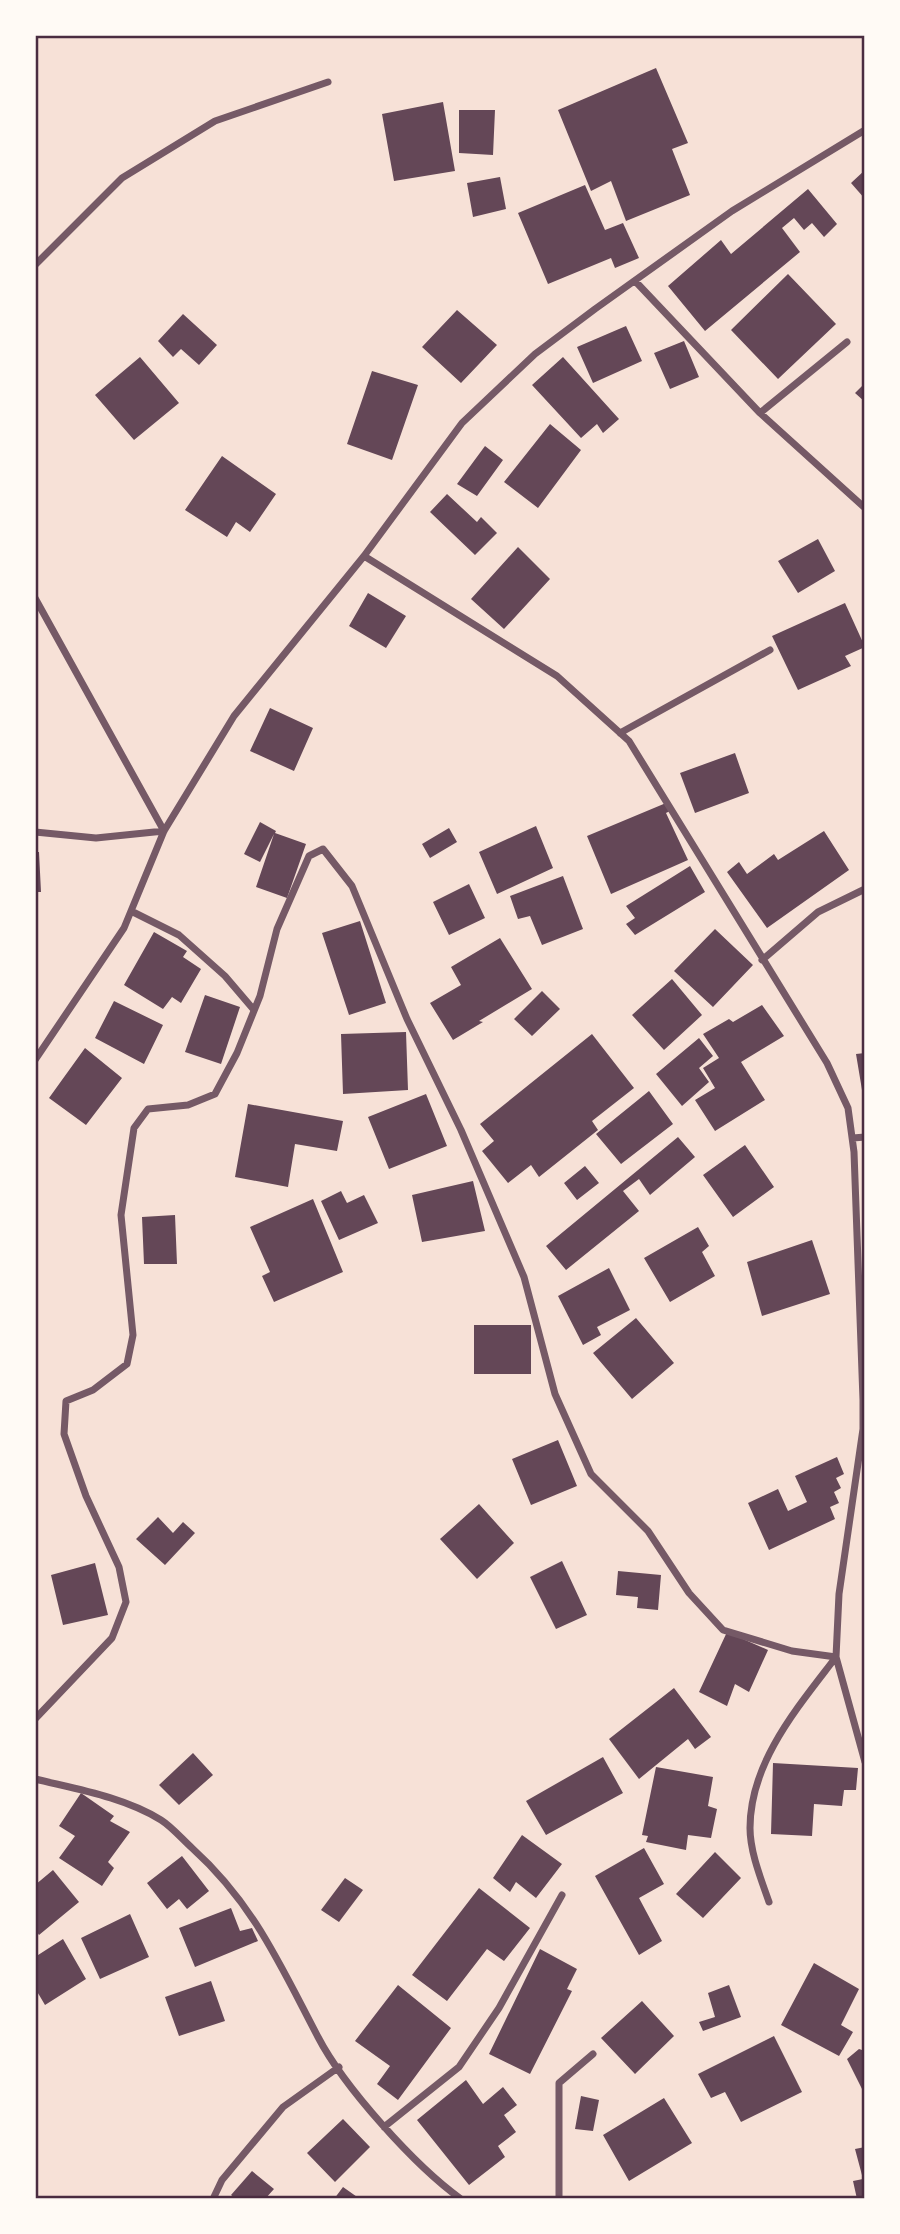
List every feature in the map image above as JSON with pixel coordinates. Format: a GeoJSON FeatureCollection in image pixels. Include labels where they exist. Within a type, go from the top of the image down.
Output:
{"type":"FeatureCollection","features":[{"type":"Feature","properties":{"kind":"street"},"geometry":{"type":"LineString","coordinates":[[35,265],[122,178],[215,121],[328,82]]}},
{"type":"Feature","properties":{"kind":"street"},"geometry":{"type":"LineString","coordinates":[[35,1060],[124,928],[164,831],[234,716],[364,556],[462,423],[535,354],[732,211],[865,130]]}},
{"type":"Feature","properties":{"kind":"street"},"geometry":{"type":"LineString","coordinates":[[636,282],[760,413],[865,508]]}},
{"type":"Feature","properties":{"kind":"street"},"geometry":{"type":"LineString","coordinates":[[760,413],[847,342]]}},
{"type":"Feature","properties":{"kind":"street"},"geometry":{"type":"LineString","coordinates":[[364,556],[556,676],[629,741],[827,1063],[848,1108],[853,1138],[864,1400],[863,1429],[839,1594],[836,1657],[865,1762]]}},
{"type":"Feature","properties":{"kind":"street"},"geometry":{"type":"LineString","coordinates":[[35,598],[164,831]]}},
{"type":"Feature","properties":{"kind":"street"},"geometry":{"type":"LineString","coordinates":[[620,733],[770,650]]}},
{"type":"Feature","properties":{"kind":"street"},"geometry":{"type":"LineString","coordinates":[[35,832],[96,838],[164,831]]}},
{"type":"Feature","properties":{"kind":"street"},"geometry":{"type":"LineString","coordinates":[[35,1719],[112,1638],[126,1602],[119,1567],[86,1496],[64,1434],[66,1401],[93,1391],[127,1364],[133,1335],[121,1215],[134,1128],[148,1109],[188,1105],[215,1094],[254,1010],[277,929],[309,856],[323,849],[352,886],[407,1019],[514,1252],[524,1277],[555,1394],[591,1474],[648,1531],[689,1593],[723,1630],[792,1651],[836,1657]]}},
{"type":"Feature","properties":{"kind":"street"},"geometry":{"type":"LineString","coordinates":[[762,960],[818,912],[865,889]]}},
{"type":"Feature","properties":{"kind":"street"},"geometry":{"type":"LineString","coordinates":[[131,911],[179,935],[225,976],[254,1010]]}},
{"type":"Feature","properties":{"kind":"street"},"geometry":{"type":"LineString","coordinates":[[853,1138],[865,1137]]}},
{"type":"Feature","properties":{"kind":"street"},"geometry":{"type":"LineString","coordinates":[[769,1902],[750,1831],[752,1794],[783,1726],[836,1657]]}},
{"type":"Feature","properties":{"kind":"street"},"geometry":{"type":"LineString","coordinates":[[35,1779],[99,1794],[161,1820],[207,1861],[245,1903],[269,1940],[319,2039],[384,2127],[441,2185],[461,2199]]}},
{"type":"Feature","properties":{"kind":"street"},"geometry":{"type":"LineString","coordinates":[[384,2127],[458,2067],[499,2008],[562,1895]]}},
{"type":"Feature","properties":{"kind":"street"},"geometry":{"type":"LineString","coordinates":[[559,2199],[559,2083],[593,2054]]}},
{"type":"Feature","properties":{"kind":"street"},"geometry":{"type":"LineString","coordinates":[[213,2199],[222,2180],[283,2107],[339,2067]]}},
{"type":"Feature","properties":{"kind":"building"},"geometry":{"type":"Polygon","coordinates":[[[656,68],[688,143],[672,149],[690,195],[626,221],[611,181],[591,191],[558,110],[656,68]]]}},
{"type":"Feature","properties":{"kind":"building"},"geometry":{"type":"Polygon","coordinates":[[[443,102],[455,171],[394,181],[382,114],[443,102]]]}},
{"type":"Feature","properties":{"kind":"building"},"geometry":{"type":"Polygon","coordinates":[[[459,110],[495,110],[493,155],[459,153],[459,110]]]}},
{"type":"Feature","properties":{"kind":"building"},"geometry":{"type":"Polygon","coordinates":[[[865,170],[865,199],[851,183],[865,170]]]}},
{"type":"Feature","properties":{"kind":"building"},"geometry":{"type":"Polygon","coordinates":[[[500,177],[506,209],[473,217],[467,183],[500,177]]]}},
{"type":"Feature","properties":{"kind":"building"},"geometry":{"type":"Polygon","coordinates":[[[585,185],[605,230],[623,223],[639,258],[615,268],[611,258],[548,284],[518,213],[585,185]]]}},
{"type":"Feature","properties":{"kind":"building"},"geometry":{"type":"Polygon","coordinates":[[[808,189],[837,224],[824,237],[812,223],[804,230],[794,218],[782,228],[800,252],[705,331],[668,286],[721,240],[731,254],[808,189]]]}},
{"type":"Feature","properties":{"kind":"building"},"geometry":{"type":"Polygon","coordinates":[[[788,274],[836,324],[778,379],[731,330],[788,274]]]}},
{"type":"Feature","properties":{"kind":"building"},"geometry":{"type":"Polygon","coordinates":[[[457,310],[497,345],[461,383],[422,347],[457,310]]]}},
{"type":"Feature","properties":{"kind":"building"},"geometry":{"type":"Polygon","coordinates":[[[183,314],[217,345],[199,365],[181,349],[173,357],[158,341],[183,314]]]}},
{"type":"Feature","properties":{"kind":"building"},"geometry":{"type":"Polygon","coordinates":[[[626,326],[642,361],[593,383],[577,347],[626,326]]]}},
{"type":"Feature","properties":{"kind":"building"},"geometry":{"type":"Polygon","coordinates":[[[684,341],[699,377],[670,389],[654,353],[684,341]]]}},
{"type":"Feature","properties":{"kind":"building"},"geometry":{"type":"Polygon","coordinates":[[[140,357],[179,403],[134,440],[95,395],[140,357]]]}},
{"type":"Feature","properties":{"kind":"building"},"geometry":{"type":"Polygon","coordinates":[[[563,357],[619,419],[603,433],[597,424],[581,438],[532,385],[563,357]]]}},
{"type":"Feature","properties":{"kind":"building"},"geometry":{"type":"Polygon","coordinates":[[[372,371],[418,385],[392,460],[347,444],[372,371]]]}},
{"type":"Feature","properties":{"kind":"building"},"geometry":{"type":"Polygon","coordinates":[[[865,383],[865,402],[855,393],[865,383]]]}},
{"type":"Feature","properties":{"kind":"building"},"geometry":{"type":"Polygon","coordinates":[[[550,424],[581,450],[538,508],[504,482],[550,424]]]}},
{"type":"Feature","properties":{"kind":"building"},"geometry":{"type":"Polygon","coordinates":[[[485,446],[503,460],[477,496],[457,484],[485,446]]]}},
{"type":"Feature","properties":{"kind":"building"},"geometry":{"type":"Polygon","coordinates":[[[222,456],[276,494],[250,532],[236,522],[227,537],[185,510],[222,456]]]}},
{"type":"Feature","properties":{"kind":"building"},"geometry":{"type":"Polygon","coordinates":[[[447,494],[477,522],[481,517],[497,533],[475,555],[430,512],[447,494]]]}},
{"type":"Feature","properties":{"kind":"building"},"geometry":{"type":"Polygon","coordinates":[[[818,539],[835,571],[798,593],[778,561],[818,539]]]}},
{"type":"Feature","properties":{"kind":"building"},"geometry":{"type":"Polygon","coordinates":[[[518,547],[550,579],[504,629],[471,599],[518,547]]]}},
{"type":"Feature","properties":{"kind":"building"},"geometry":{"type":"Polygon","coordinates":[[[368,593],[406,616],[386,648],[349,626],[368,593]]]}},
{"type":"Feature","properties":{"kind":"building"},"geometry":{"type":"Polygon","coordinates":[[[845,603],[865,647],[845,656],[851,666],[798,690],[772,636],[845,603]]]}},
{"type":"Feature","properties":{"kind":"building"},"geometry":{"type":"Polygon","coordinates":[[[270,708],[313,728],[294,771],[250,751],[270,708]]]}},
{"type":"Feature","properties":{"kind":"building"},"geometry":{"type":"Polygon","coordinates":[[[735,753],[749,793],[695,813],[680,773],[735,753]]]}},
{"type":"Feature","properties":{"kind":"building"},"geometry":{"type":"Polygon","coordinates":[[[666,803],[670,811],[666,813],[688,860],[611,894],[587,836],[666,803]]]}},
{"type":"Feature","properties":{"kind":"building"},"geometry":{"type":"Polygon","coordinates":[[[260,822],[276,831],[275,833],[306,844],[287,898],[256,887],[274,834],[260,862],[244,854],[260,822]]]}},
{"type":"Feature","properties":{"kind":"building"},"geometry":{"type":"Polygon","coordinates":[[[536,826],[553,868],[497,894],[479,852],[536,826]]]}},
{"type":"Feature","properties":{"kind":"building"},"geometry":{"type":"Polygon","coordinates":[[[449,828],[457,842],[430,858],[422,844],[449,828]]]}},
{"type":"Feature","properties":{"kind":"building"},"geometry":{"type":"Polygon","coordinates":[[[824,831],[849,870],[767,928],[727,872],[739,862],[747,874],[774,854],[778,860],[824,831]]]}},
{"type":"Feature","properties":{"kind":"building"},"geometry":{"type":"Polygon","coordinates":[[[35,852],[39,852],[41,892],[35,892],[35,852]]]}},
{"type":"Feature","properties":{"kind":"building"},"geometry":{"type":"Polygon","coordinates":[[[690,866],[705,892],[635,935],[626,924],[635,918],[626,906],[690,866]]]}},
{"type":"Feature","properties":{"kind":"building"},"geometry":{"type":"Polygon","coordinates":[[[563,876],[583,929],[542,945],[530,916],[518,919],[510,896],[563,876]]]}},
{"type":"Feature","properties":{"kind":"building"},"geometry":{"type":"Polygon","coordinates":[[[469,884],[485,918],[449,935],[433,902],[469,884]]]}},
{"type":"Feature","properties":{"kind":"building"},"geometry":{"type":"Polygon","coordinates":[[[360,921],[386,1003],[349,1015],[322,933],[360,921]]]}},
{"type":"Feature","properties":{"kind":"building"},"geometry":{"type":"Polygon","coordinates":[[[715,929],[753,965],[713,1007],[674,971],[715,929]]]}},
{"type":"Feature","properties":{"kind":"building"},"geometry":{"type":"Polygon","coordinates":[[[154,932],[187,951],[183,957],[201,969],[181,1003],[172,997],[163,1009],[124,985],[154,932]]]}},
{"type":"Feature","properties":{"kind":"building"},"geometry":{"type":"Polygon","coordinates":[[[500,938],[532,989],[453,1040],[430,1003],[461,985],[451,967],[500,938]]]}},
{"type":"Feature","properties":{"kind":"building"},"geometry":{"type":"Polygon","coordinates":[[[672,979],[702,1015],[664,1050],[632,1015],[672,979]]]}},
{"type":"Feature","properties":{"kind":"building"},"geometry":{"type":"Polygon","coordinates":[[[542,991],[560,1009],[532,1036],[514,1019],[542,991]]]}},
{"type":"Feature","properties":{"kind":"building"},"geometry":{"type":"Polygon","coordinates":[[[205,995],[240,1007],[221,1064],[185,1052],[205,995]]]}},
{"type":"Feature","properties":{"kind":"building"},"geometry":{"type":"Polygon","coordinates":[[[114,1001],[163,1025],[144,1064],[95,1038],[114,1001]]]}},
{"type":"Feature","properties":{"kind":"building"},"geometry":{"type":"Polygon","coordinates":[[[762,1005],[784,1036],[741,1062],[765,1100],[715,1131],[695,1100],[715,1088],[703,1068],[719,1058],[703,1034],[729,1019],[733,1022],[762,1005]]]}},
{"type":"Feature","properties":{"kind":"building"},"geometry":{"type":"Polygon","coordinates":[[[406,1032],[408,1090],[343,1094],[341,1034],[406,1032]]]}},
{"type":"Feature","properties":{"kind":"building"},"geometry":{"type":"Polygon","coordinates":[[[592,1034],[634,1088],[592,1121],[598,1130],[539,1177],[531,1165],[508,1183],[482,1151],[494,1141],[480,1124],[592,1034]]]}},
{"type":"Feature","properties":{"kind":"building"},"geometry":{"type":"Polygon","coordinates":[[[699,1038],[713,1056],[699,1068],[709,1082],[682,1106],[656,1074],[699,1038]]]}},
{"type":"Feature","properties":{"kind":"building"},"geometry":{"type":"Polygon","coordinates":[[[85,1048],[122,1078],[86,1125],[49,1098],[85,1048]]]}},
{"type":"Feature","properties":{"kind":"building"},"geometry":{"type":"Polygon","coordinates":[[[865,1053],[865,1102],[864,1102],[856,1054],[865,1053]]]}},
{"type":"Feature","properties":{"kind":"building"},"geometry":{"type":"Polygon","coordinates":[[[649,1091],[673,1124],[621,1164],[596,1134],[649,1091]]]}},
{"type":"Feature","properties":{"kind":"building"},"geometry":{"type":"Polygon","coordinates":[[[426,1094],[447,1146],[389,1169],[368,1117],[426,1094]]]}},
{"type":"Feature","properties":{"kind":"building"},"geometry":{"type":"Polygon","coordinates":[[[248,1104],[343,1121],[337,1151],[295,1144],[288,1187],[235,1177],[248,1104]]]}},
{"type":"Feature","properties":{"kind":"building"},"geometry":{"type":"Polygon","coordinates":[[[678,1137],[695,1157],[650,1195],[639,1179],[623,1191],[639,1211],[566,1270],[546,1246],[678,1137]]]}},
{"type":"Feature","properties":{"kind":"building"},"geometry":{"type":"Polygon","coordinates":[[[745,1145],[774,1187],[733,1217],[703,1175],[745,1145]]]}},
{"type":"Feature","properties":{"kind":"building"},"geometry":{"type":"Polygon","coordinates":[[[585,1166],[599,1183],[577,1200],[564,1183],[585,1166]]]}},
{"type":"Feature","properties":{"kind":"building"},"geometry":{"type":"Polygon","coordinates":[[[473,1181],[485,1231],[422,1242],[412,1195],[473,1181]]]}},
{"type":"Feature","properties":{"kind":"building"},"geometry":{"type":"Polygon","coordinates":[[[341,1191],[347,1203],[364,1195],[378,1223],[339,1240],[321,1201],[341,1191]]]}},
{"type":"Feature","properties":{"kind":"building"},"geometry":{"type":"Polygon","coordinates":[[[313,1199],[343,1272],[274,1302],[262,1276],[270,1272],[250,1227],[313,1199]]]}},
{"type":"Feature","properties":{"kind":"building"},"geometry":{"type":"Polygon","coordinates":[[[175,1215],[177,1264],[144,1264],[142,1217],[175,1215]]]}},
{"type":"Feature","properties":{"kind":"building"},"geometry":{"type":"Polygon","coordinates":[[[698,1227],[709,1246],[702,1252],[715,1276],[670,1302],[644,1258],[698,1227]]]}},
{"type":"Feature","properties":{"kind":"building"},"geometry":{"type":"Polygon","coordinates":[[[812,1240],[830,1294],[762,1316],[747,1262],[812,1240]]]}},
{"type":"Feature","properties":{"kind":"building"},"geometry":{"type":"Polygon","coordinates":[[[609,1268],[630,1310],[597,1327],[601,1335],[583,1345],[558,1296],[609,1268]]]}},
{"type":"Feature","properties":{"kind":"building"},"geometry":{"type":"Polygon","coordinates":[[[636,1318],[674,1363],[632,1399],[593,1353],[636,1318]]]}},
{"type":"Feature","properties":{"kind":"building"},"geometry":{"type":"Polygon","coordinates":[[[474,1325],[531,1325],[531,1374],[474,1374],[474,1325]]]}},
{"type":"Feature","properties":{"kind":"building"},"geometry":{"type":"Polygon","coordinates":[[[558,1440],[577,1486],[531,1505],[512,1459],[558,1440]]]}},
{"type":"Feature","properties":{"kind":"building"},"geometry":{"type":"Polygon","coordinates":[[[837,1457],[844,1474],[836,1478],[841,1488],[834,1492],[839,1503],[830,1507],[835,1519],[769,1550],[748,1503],[778,1489],[788,1511],[807,1502],[795,1476],[837,1457]]]}},
{"type":"Feature","properties":{"kind":"building"},"geometry":{"type":"Polygon","coordinates":[[[479,1504],[514,1543],[477,1579],[440,1539],[479,1504]]]}},
{"type":"Feature","properties":{"kind":"building"},"geometry":{"type":"Polygon","coordinates":[[[158,1517],[173,1533],[183,1522],[195,1533],[165,1565],[136,1539],[158,1517]]]}},
{"type":"Feature","properties":{"kind":"building"},"geometry":{"type":"Polygon","coordinates":[[[562,1561],[587,1615],[556,1629],[530,1577],[562,1561]]]}},
{"type":"Feature","properties":{"kind":"building"},"geometry":{"type":"Polygon","coordinates":[[[95,1563],[108,1615],[63,1625],[51,1575],[95,1563]]]}},
{"type":"Feature","properties":{"kind":"building"},"geometry":{"type":"Polygon","coordinates":[[[618,1571],[661,1575],[658,1610],[637,1608],[638,1597],[616,1595],[618,1571]]]}},
{"type":"Feature","properties":{"kind":"building"},"geometry":{"type":"Polygon","coordinates":[[[727,1632],[768,1650],[749,1692],[735,1684],[727,1706],[699,1692],[727,1632]]]}},
{"type":"Feature","properties":{"kind":"building"},"geometry":{"type":"Polygon","coordinates":[[[674,1688],[711,1737],[695,1749],[688,1739],[639,1779],[609,1739],[674,1688]]]}},
{"type":"Feature","properties":{"kind":"building"},"geometry":{"type":"Polygon","coordinates":[[[193,1753],[213,1775],[179,1805],[159,1785],[193,1753]]]}},
{"type":"Feature","properties":{"kind":"building"},"geometry":{"type":"Polygon","coordinates":[[[603,1757],[623,1793],[546,1835],[526,1801],[603,1757]]]}},
{"type":"Feature","properties":{"kind":"building"},"geometry":{"type":"Polygon","coordinates":[[[773,1763],[858,1768],[856,1790],[844,1790],[842,1806],[814,1804],[812,1836],[771,1834],[773,1763]]]}},
{"type":"Feature","properties":{"kind":"building"},"geometry":{"type":"Polygon","coordinates":[[[656,1767],[713,1777],[708,1806],[717,1809],[711,1838],[688,1835],[686,1850],[646,1842],[648,1836],[642,1835],[656,1767]]]}},
{"type":"Feature","properties":{"kind":"building"},"geometry":{"type":"Polygon","coordinates":[[[81,1793],[114,1816],[110,1821],[130,1832],[108,1862],[114,1868],[102,1886],[59,1858],[75,1836],[59,1826],[81,1793]]]}},
{"type":"Feature","properties":{"kind":"building"},"geometry":{"type":"Polygon","coordinates":[[[522,1835],[562,1864],[536,1898],[516,1882],[510,1892],[493,1878],[522,1835]]]}},
{"type":"Feature","properties":{"kind":"building"},"geometry":{"type":"Polygon","coordinates":[[[644,1848],[664,1884],[639,1898],[662,1941],[639,1955],[595,1876],[644,1848]]]}},
{"type":"Feature","properties":{"kind":"building"},"geometry":{"type":"Polygon","coordinates":[[[715,1852],[741,1878],[703,1918],[676,1894],[715,1852]]]}},
{"type":"Feature","properties":{"kind":"building"},"geometry":{"type":"Polygon","coordinates":[[[182,1856],[209,1891],[187,1909],[179,1899],[167,1909],[147,1883],[182,1856]]]}},
{"type":"Feature","properties":{"kind":"building"},"geometry":{"type":"Polygon","coordinates":[[[53,1870],[79,1902],[39,1935],[35,1929],[35,1885],[53,1870]]]}},
{"type":"Feature","properties":{"kind":"building"},"geometry":{"type":"Polygon","coordinates":[[[345,1878],[363,1890],[339,1922],[321,1910],[345,1878]]]}},
{"type":"Feature","properties":{"kind":"building"},"geometry":{"type":"Polygon","coordinates":[[[479,1888],[530,1928],[504,1961],[487,1949],[447,2001],[412,1975],[479,1888]]]}},
{"type":"Feature","properties":{"kind":"building"},"geometry":{"type":"Polygon","coordinates":[[[231,1908],[240,1931],[252,1928],[258,1941],[195,1967],[179,1928],[231,1908]]]}},
{"type":"Feature","properties":{"kind":"building"},"geometry":{"type":"Polygon","coordinates":[[[130,1914],[149,1957],[100,1979],[81,1938],[130,1914]]]}},
{"type":"Feature","properties":{"kind":"building"},"geometry":{"type":"Polygon","coordinates":[[[63,1939],[86,1979],[45,2005],[35,1988],[35,1957],[63,1939]]]}},
{"type":"Feature","properties":{"kind":"building"},"geometry":{"type":"Polygon","coordinates":[[[540,1949],[577,1969],[567,1989],[572,1991],[530,2074],[489,2054],[540,1949]]]}},
{"type":"Feature","properties":{"kind":"building"},"geometry":{"type":"Polygon","coordinates":[[[814,1963],[859,1989],[841,2025],[853,2032],[839,2056],[781,2025],[814,1963]]]}},
{"type":"Feature","properties":{"kind":"building"},"geometry":{"type":"Polygon","coordinates":[[[211,1981],[225,2021],[179,2036],[165,1997],[211,1981]]]}},
{"type":"Feature","properties":{"kind":"building"},"geometry":{"type":"Polygon","coordinates":[[[398,1985],[451,2028],[398,2100],[377,2084],[390,2066],[355,2041],[398,1985]]]}},
{"type":"Feature","properties":{"kind":"building"},"geometry":{"type":"Polygon","coordinates":[[[729,1985],[741,2017],[703,2031],[699,2022],[715,2017],[708,1993],[729,1985]]]}},
{"type":"Feature","properties":{"kind":"building"},"geometry":{"type":"Polygon","coordinates":[[[642,2001],[674,2036],[635,2074],[601,2038],[642,2001]]]}},
{"type":"Feature","properties":{"kind":"building"},"geometry":{"type":"Polygon","coordinates":[[[774,2036],[802,2092],[741,2122],[725,2092],[711,2098],[698,2074],[774,2036]]]}},
{"type":"Feature","properties":{"kind":"building"},"geometry":{"type":"Polygon","coordinates":[[[859,2049],[865,2051],[865,2095],[847,2059],[859,2049]]]}},
{"type":"Feature","properties":{"kind":"building"},"geometry":{"type":"Polygon","coordinates":[[[466,2080],[483,2104],[503,2087],[517,2105],[504,2115],[516,2132],[498,2146],[505,2157],[469,2185],[417,2120],[466,2080]]]}},
{"type":"Feature","properties":{"kind":"building"},"geometry":{"type":"Polygon","coordinates":[[[581,2096],[599,2100],[593,2131],[575,2129],[581,2096]]]}},
{"type":"Feature","properties":{"kind":"building"},"geometry":{"type":"Polygon","coordinates":[[[664,2098],[692,2143],[629,2181],[603,2135],[664,2098]]]}},
{"type":"Feature","properties":{"kind":"building"},"geometry":{"type":"Polygon","coordinates":[[[343,2119],[370,2147],[335,2182],[307,2153],[343,2119]]]}},
{"type":"Feature","properties":{"kind":"building"},"geometry":{"type":"Polygon","coordinates":[[[865,2147],[865,2199],[857,2199],[853,2181],[863,2179],[855,2149],[865,2147]]]}},
{"type":"Feature","properties":{"kind":"building"},"geometry":{"type":"Polygon","coordinates":[[[252,2171],[274,2189],[265,2199],[236,2199],[231,2195],[252,2171]]]}},
{"type":"Feature","properties":{"kind":"building"},"geometry":{"type":"Polygon","coordinates":[[[343,2187],[360,2199],[334,2199],[343,2187]]]}}]}
